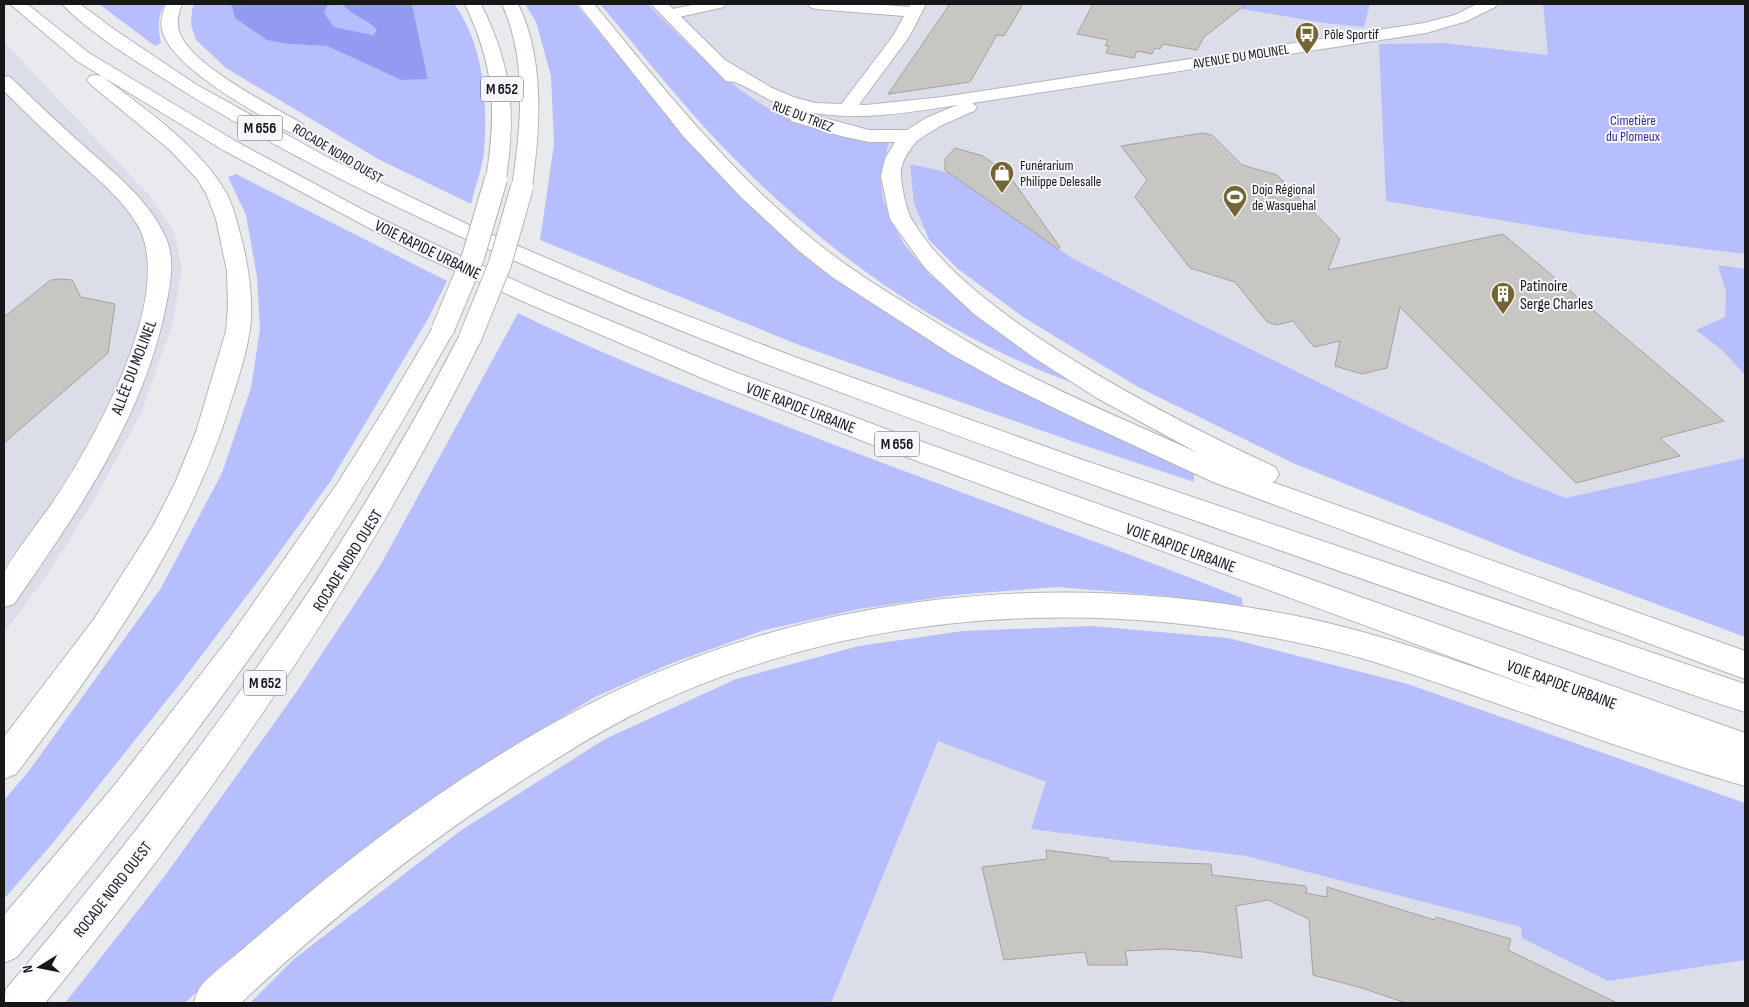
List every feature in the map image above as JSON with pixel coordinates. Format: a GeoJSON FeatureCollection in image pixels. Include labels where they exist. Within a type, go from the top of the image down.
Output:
{"type":"FeatureCollection","features":[{"type":"Feature","properties":{"kind":"main road","name":"VOIE RAPIDE URBAINE"},"geometry":{"type":"LineString","coordinates":[[18,4],[84,57],[230,146],[328,199],[433,252],[626,338],[886,440],[1745,749]]}},
{"type":"Feature","properties":{"kind":"main road","name":"VOIE RAPIDE URBAINE"},"geometry":{"type":"LineString","coordinates":[[70,4],[125,44],[233,113],[364,184],[464,230],[640,306],[951,424],[1745,698]]}},
{"type":"Feature","properties":{"kind":"main road","name":"ROCADE NORD OUEST"},"geometry":{"type":"LineString","coordinates":[[174,4],[169,17],[174,40],[186,54],[211,74],[464,230]]}},
{"type":"Feature","properties":{"kind":"main road","name":"ROCADE NORD OUEST"},"geometry":{"type":"LineString","coordinates":[[20,1003],[123,875],[243,714],[296,639],[333,584],[390,490],[431,416],[457,333],[473,257],[496,179],[503,138],[504,101],[499,72],[493,47],[473,4]]}},
{"type":"Feature","properties":{"kind":"main road","name":"M 652"},"geometry":{"type":"LineString","coordinates":[[499,4],[524,51]]}},
{"type":"Feature","properties":{"kind":"main road","name":"ROCADE NORD OUEST"},"geometry":{"type":"LineString","coordinates":[[4,944],[142,775],[251,631],[319,534],[401,405],[457,333],[498,272],[513,225],[522,187],[531,120],[529,79],[519,23],[510,4]]}},
{"type":"Feature","properties":{"kind":"main road"},"geometry":{"type":"LineString","coordinates":[[586,4],[691,133],[749,194],[824,260],[909,317],[1012,377],[1106,423],[1206,468],[1281,498],[1745,665]]}},
{"type":"Feature","properties":{"kind":"main road","name":"RUE DU TRIEZ"},"geometry":{"type":"LineString","coordinates":[[664,9],[718,4]]}},
{"type":"Feature","properties":{"kind":"main road"},"geometry":{"type":"LineString","coordinates":[[816,4],[916,8],[901,37],[846,110]]}},
{"type":"Feature","properties":{"kind":"main road","name":"AVENUE DU MOLINEL"},"geometry":{"type":"LineString","coordinates":[[720,64],[756,87],[783,100],[813,108],[846,110],[894,108],[1426,28],[1462,18],[1489,4]]}},
{"type":"Feature","properties":{"kind":"main road","name":"RUE DU TRIEZ"},"geometry":{"type":"LineString","coordinates":[[664,9],[736,81],[780,110],[855,134],[911,136]]}},
{"type":"Feature","properties":{"kind":"main road"},"geometry":{"type":"LineString","coordinates":[[4,763],[101,635],[163,533],[183,496],[212,428],[238,332],[240,291],[235,252],[217,195],[194,163],[165,136],[96,80],[84,57]]}},
{"type":"Feature","properties":{"kind":"main road","name":"ALLÉE DU MOLINEL"},"geometry":{"type":"LineString","coordinates":[[4,81],[103,173],[132,204],[154,235],[159,251],[160,267],[156,303],[149,333],[117,412],[76,487],[4,595]]}},
{"type":"Feature","properties":{"kind":"main road","name":"AVENUE DU MOLINEL"},"geometry":{"type":"LineString","coordinates":[[911,136],[955,112],[985,102],[1049,86]]}},
{"type":"Feature","properties":{"kind":"main road"},"geometry":{"type":"LineString","coordinates":[[911,136],[899,150],[892,170],[891,196],[900,220],[914,244],[940,272],[1018,334],[1066,368],[1119,400],[1201,444],[1508,579]]}},
{"type":"Feature","properties":{"kind":"main road"},"geometry":{"type":"LineString","coordinates":[[213,1003],[302,923],[389,851],[464,797],[573,731],[647,692],[744,656],[836,630],[907,617],[984,607],[1060,604],[1159,609],[1291,628],[1421,664],[1641,739],[1745,770]]}},
{"type":"Feature","properties":{"kind":"shaded area"},"geometry":{"type":"Polygon","coordinates":[[[231,4],[342,4],[412,4],[428,79],[401,80],[327,46],[289,44],[267,40],[235,18],[231,4]],[[342,4],[327,6],[324,13],[334,27],[373,35],[377,30],[342,4]]]}},
{"type":"Feature","properties":{"kind":"shaded area"},"geometry":{"type":"Polygon","coordinates":[[[625,4],[1745,4],[1745,621],[796,167],[625,4]]]}},
{"type":"Feature","properties":{"kind":"shaded area"},"geometry":{"type":"Polygon","coordinates":[[[4,42],[149,195],[174,232],[182,268],[173,322],[142,411],[96,497],[49,572],[4,633],[4,42]]]}},
{"type":"Feature","properties":{"kind":"shaded area"},"geometry":{"type":"Polygon","coordinates":[[[864,696],[1745,937],[1745,1003],[386,1003],[864,696]]]}},
{"type":"Feature","properties":{"kind":"green space"},"geometry":{"type":"Polygon","coordinates":[[[99,4],[165,4],[159,23],[161,43],[155,46],[99,4]]]}},
{"type":"Feature","properties":{"kind":"green space"},"geometry":{"type":"Polygon","coordinates":[[[194,4],[231,4],[235,18],[289,44],[327,46],[401,80],[428,78],[412,4],[454,4],[472,37],[482,75],[484,95],[484,152],[471,204],[378,159],[226,68],[196,40],[191,25],[194,4]]]}},
{"type":"Feature","properties":{"kind":"green space"},"geometry":{"type":"Polygon","coordinates":[[[342,4],[350,12],[377,30],[373,35],[334,27],[323,13],[327,6],[342,4]]]}},
{"type":"Feature","properties":{"kind":"green space"},"geometry":{"type":"Polygon","coordinates":[[[525,4],[576,4],[666,114],[837,277],[1194,472],[1194,482],[1074,442],[799,345],[540,240],[554,144],[551,76],[536,22],[525,4]]]}},
{"type":"Feature","properties":{"kind":"green space"},"geometry":{"type":"Polygon","coordinates":[[[600,4],[647,4],[726,79],[771,110],[795,122],[830,133],[889,142],[880,177],[883,199],[890,219],[905,245],[930,275],[997,328],[1076,384],[1026,364],[977,341],[885,285],[841,253],[759,183],[721,145],[674,93],[600,4]]]}},
{"type":"Feature","properties":{"kind":"green space"},"geometry":{"type":"Polygon","coordinates":[[[1212,4],[1370,4],[1364,27],[1324,23],[1212,4]]]}},
{"type":"Feature","properties":{"kind":"green space","name":"Cimetière du Plomeux"},"geometry":{"type":"Polygon","coordinates":[[[1543,4],[1745,4],[1745,254],[1582,234],[1386,201],[1379,44],[1445,43],[1548,55],[1543,4]]]}},
{"type":"Feature","properties":{"kind":"green space"},"geometry":{"type":"Polygon","coordinates":[[[910,164],[950,173],[1072,258],[1181,315],[1512,477],[1566,498],[1745,458],[1745,637],[1521,554],[1295,464],[1138,387],[1023,317],[958,269],[929,240],[914,203],[910,164]]]}},
{"type":"Feature","properties":{"kind":"green space"},"geometry":{"type":"Polygon","coordinates":[[[236,174],[447,281],[428,319],[330,482],[268,568],[179,685],[52,844],[4,899],[4,800],[28,772],[161,588],[222,473],[251,388],[260,329],[257,277],[246,215],[228,177],[236,174]]]}},
{"type":"Feature","properties":{"kind":"green space"},"geometry":{"type":"Polygon","coordinates":[[[1718,265],[1745,269],[1745,375],[1722,350],[1696,330],[1725,317],[1726,292],[1718,265]]]}},
{"type":"Feature","properties":{"kind":"green space"},"geometry":{"type":"Polygon","coordinates":[[[518,313],[606,353],[725,402],[876,461],[1121,551],[1242,598],[1243,607],[1166,596],[1057,587],[956,595],[859,609],[765,630],[672,663],[595,697],[460,779],[345,864],[185,1003],[65,1003],[164,877],[297,691],[380,566],[518,313]]]}},
{"type":"Feature","properties":{"kind":"green space"},"geometry":{"type":"Polygon","coordinates":[[[1092,626],[1228,638],[1408,684],[1745,803],[1745,960],[1608,981],[1522,938],[1521,927],[1246,856],[1031,829],[1046,782],[938,741],[831,1003],[250,1003],[294,959],[460,831],[605,739],[736,679],[859,646],[963,631],[1092,626]]]}},
{"type":"Feature","properties":{"kind":"building"},"geometry":{"type":"Polygon","coordinates":[[[950,4],[1023,4],[1004,36],[997,35],[970,82],[888,94],[950,4]]]}},
{"type":"Feature","properties":{"kind":"building"},"geometry":{"type":"Polygon","coordinates":[[[1093,4],[1246,4],[1204,37],[1197,50],[1163,44],[1160,49],[1155,48],[1152,54],[1137,51],[1134,58],[1106,53],[1109,46],[1105,46],[1108,40],[1077,34],[1093,4]]]}},
{"type":"Feature","properties":{"kind":"building"},"geometry":{"type":"Polygon","coordinates":[[[1203,133],[1212,135],[1242,165],[1277,175],[1340,239],[1328,270],[1503,234],[1724,421],[1660,438],[1680,456],[1576,483],[1400,307],[1387,368],[1362,374],[1335,366],[1340,341],[1314,347],[1293,321],[1277,325],[1267,322],[1235,282],[1190,268],[1135,197],[1147,180],[1121,146],[1203,133]]]}},
{"type":"Feature","properties":{"kind":"building","name":"Funérarium Philippe Delesalle"},"geometry":{"type":"Polygon","coordinates":[[[955,148],[983,156],[1008,174],[1060,247],[1058,249],[945,170],[945,159],[955,148]]]}},
{"type":"Feature","properties":{"kind":"building"},"geometry":{"type":"Polygon","coordinates":[[[51,280],[72,280],[81,297],[115,304],[108,353],[4,443],[4,317],[51,280]]]}},
{"type":"Feature","properties":{"kind":"building"},"geometry":{"type":"Polygon","coordinates":[[[1046,850],[1108,858],[1109,861],[1211,864],[1212,875],[1306,886],[1307,892],[1305,893],[1327,897],[1327,887],[1435,920],[1436,917],[1511,939],[1508,950],[1617,1003],[1406,1003],[1362,988],[1313,975],[1309,919],[1268,900],[1236,906],[1242,958],[1166,949],[1125,951],[1128,965],[1088,965],[1085,952],[1004,960],[982,867],[1047,859],[1046,850]]]}},
{"type":"Feature","properties":{"kind":"place","name":"Pôle Sportif"},"geometry":{"type":"Point","coordinates":[1307,55]}},
{"type":"Feature","properties":{"kind":"place","name":"Funérarium Philippe Delesalle"},"geometry":{"type":"Point","coordinates":[1002,194]}},
{"type":"Feature","properties":{"kind":"place","name":"Dojo Régional de Wasquehal"},"geometry":{"type":"Point","coordinates":[1235,218]}},
{"type":"Feature","properties":{"kind":"place","name":"Patinoire Serge Charles"},"geometry":{"type":"Point","coordinates":[1503,315]}}]}
